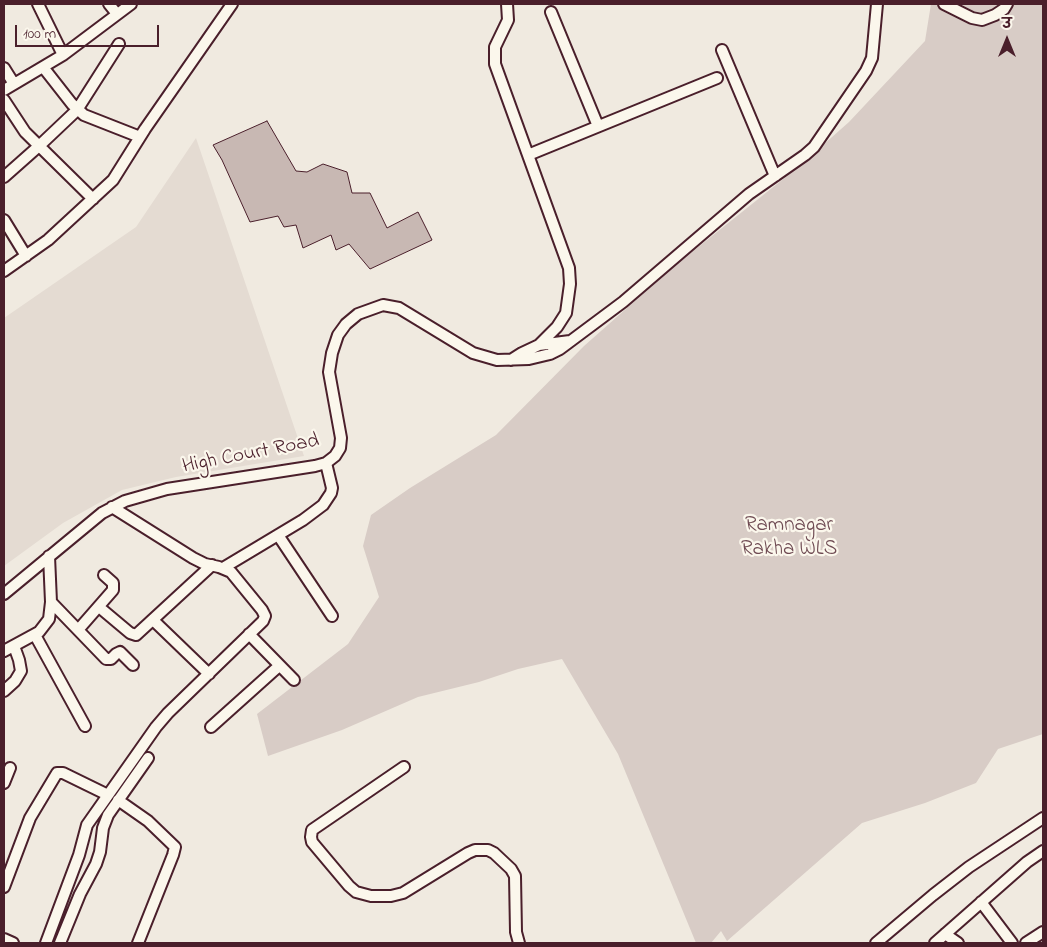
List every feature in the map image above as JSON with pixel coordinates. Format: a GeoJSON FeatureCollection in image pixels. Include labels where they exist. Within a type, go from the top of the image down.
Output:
{"type":"FeatureCollection","features":[{"type":"Feature","properties":{"kind":"street"},"geometry":{"type":"LineString","coordinates":[[39,4],[63,55]]}},
{"type":"Feature","properties":{"kind":"street"},"geometry":{"type":"LineString","coordinates":[[109,4],[117,14]]}},
{"type":"Feature","properties":{"kind":"street"},"geometry":{"type":"LineString","coordinates":[[4,90],[63,55],[131,4]]}},
{"type":"Feature","properties":{"kind":"street"},"geometry":{"type":"LineString","coordinates":[[4,271],[48,240],[97,196],[120,170],[140,137],[232,4]]}},
{"type":"Feature","properties":{"kind":"street"},"geometry":{"type":"LineString","coordinates":[[507,4],[508,20],[495,47],[495,64],[569,268],[570,284],[566,313],[557,326],[539,345]]}},
{"type":"Feature","properties":{"kind":"street","name":"High Court Road"},"geometry":{"type":"LineString","coordinates":[[4,594],[102,513],[112,507],[144,494],[315,466],[326,463],[335,456],[340,448],[341,438],[329,372],[332,353],[338,335],[346,324],[358,314],[383,305],[399,308],[473,353],[497,360],[529,359],[545,356],[560,349],[623,302],[708,227],[749,194],[814,147],[866,71],[872,58],[878,4]]}},
{"type":"Feature","properties":{"kind":"street"},"geometry":{"type":"LineString","coordinates":[[944,4],[972,18],[982,20],[995,15],[1004,9],[1007,4]]}},
{"type":"Feature","properties":{"kind":"street"},"geometry":{"type":"LineString","coordinates":[[551,12],[598,126]]}},
{"type":"Feature","properties":{"kind":"street"},"geometry":{"type":"LineString","coordinates":[[4,177],[77,110],[119,44]]}},
{"type":"Feature","properties":{"kind":"street"},"geometry":{"type":"LineString","coordinates":[[722,50],[775,176]]}},
{"type":"Feature","properties":{"kind":"street"},"geometry":{"type":"LineString","coordinates":[[43,67],[77,110],[93,119],[140,137]]}},
{"type":"Feature","properties":{"kind":"street"},"geometry":{"type":"LineString","coordinates":[[4,68],[14,84]]}},
{"type":"Feature","properties":{"kind":"street"},"geometry":{"type":"LineString","coordinates":[[528,155],[717,78]]}},
{"type":"Feature","properties":{"kind":"street"},"geometry":{"type":"LineString","coordinates":[[4,100],[20,125],[39,146],[97,196]]}},
{"type":"Feature","properties":{"kind":"street"},"geometry":{"type":"LineString","coordinates":[[4,220],[26,256]]}},
{"type":"Feature","properties":{"kind":"street"},"geometry":{"type":"LineString","coordinates":[[510,361],[539,345],[571,341]]}},
{"type":"Feature","properties":{"kind":"street"},"geometry":{"type":"LineString","coordinates":[[223,568],[313,513],[329,498],[332,493],[332,482],[326,463]]}},
{"type":"Feature","properties":{"kind":"street"},"geometry":{"type":"LineString","coordinates":[[46,943],[79,855],[85,830],[108,795],[168,713],[263,621],[264,613],[230,572],[193,558],[112,507]]}},
{"type":"Feature","properties":{"kind":"street"},"geometry":{"type":"LineString","coordinates":[[278,535],[332,616]]}},
{"type":"Feature","properties":{"kind":"street"},"geometry":{"type":"LineString","coordinates":[[4,691],[15,681],[21,671],[19,660],[7,649],[35,635],[49,619],[51,602],[49,556]]}},
{"type":"Feature","properties":{"kind":"street"},"geometry":{"type":"LineString","coordinates":[[99,607],[133,635],[140,633],[212,565]]}},
{"type":"Feature","properties":{"kind":"street"},"geometry":{"type":"LineString","coordinates":[[78,630],[111,593],[113,583],[104,575]]}},
{"type":"Feature","properties":{"kind":"street"},"geometry":{"type":"LineString","coordinates":[[51,602],[106,659],[111,659],[120,652],[133,665]]}},
{"type":"Feature","properties":{"kind":"street"},"geometry":{"type":"LineString","coordinates":[[153,620],[209,674]]}},
{"type":"Feature","properties":{"kind":"street"},"geometry":{"type":"LineString","coordinates":[[249,634],[294,680]]}},
{"type":"Feature","properties":{"kind":"street"},"geometry":{"type":"LineString","coordinates":[[35,635],[85,726]]}},
{"type":"Feature","properties":{"kind":"street"},"geometry":{"type":"LineString","coordinates":[[211,727],[279,666]]}},
{"type":"Feature","properties":{"kind":"street"},"geometry":{"type":"LineString","coordinates":[[60,943],[80,894],[96,864],[105,821],[148,758]]}},
{"type":"Feature","properties":{"kind":"street"},"geometry":{"type":"LineString","coordinates":[[404,767],[312,830],[312,842],[349,886],[356,892],[371,896],[391,896],[403,893],[468,853],[475,850],[488,850],[511,869],[515,876],[516,932],[518,943]]}},
{"type":"Feature","properties":{"kind":"street"},"geometry":{"type":"LineString","coordinates":[[4,783],[10,768]]}},
{"type":"Feature","properties":{"kind":"street"},"geometry":{"type":"LineString","coordinates":[[4,887],[30,818],[57,773],[63,773],[108,795]]}},
{"type":"Feature","properties":{"kind":"street"},"geometry":{"type":"LineString","coordinates":[[118,800],[148,821],[175,847],[138,943]]}},
{"type":"Feature","properties":{"kind":"street"},"geometry":{"type":"LineString","coordinates":[[876,943],[962,872],[1043,818]]}},
{"type":"Feature","properties":{"kind":"street"},"geometry":{"type":"LineString","coordinates":[[935,943],[1027,862],[1043,851]]}},
{"type":"Feature","properties":{"kind":"street"},"geometry":{"type":"LineString","coordinates":[[981,902],[1012,943]]}},
{"type":"Feature","properties":{"kind":"street"},"geometry":{"type":"LineString","coordinates":[[1026,943],[1043,932]]}},
{"type":"Feature","properties":{"kind":"street"},"geometry":{"type":"LineString","coordinates":[[945,934],[958,943]]}},
{"type":"Feature","properties":{"kind":"street"},"geometry":{"type":"LineString","coordinates":[[4,939],[12,943]]}},
{"type":"Feature","properties":{"kind":"shaded area"},"geometry":{"type":"Polygon","coordinates":[[[196,138],[304,456],[176,477],[122,490],[63,523],[4,566],[4,318],[136,227],[196,138]]]}},
{"type":"Feature","properties":{"kind":"green space","name":"Ramnagar Rakha WLS"},"geometry":{"type":"Polygon","coordinates":[[[931,4],[1043,4],[1043,734],[998,749],[976,783],[925,803],[862,823],[727,941],[721,931],[711,943],[696,943],[618,754],[562,659],[518,669],[479,682],[418,697],[342,730],[268,756],[257,714],[348,644],[379,597],[363,546],[371,515],[410,488],[496,435],[584,346],[677,264],[797,168],[849,122],[925,41],[931,4]]]}},
{"type":"Feature","properties":{"kind":"building"},"geometry":{"type":"Polygon","coordinates":[[[267,121],[296,171],[307,172],[323,164],[347,172],[352,193],[370,193],[387,228],[418,212],[432,240],[370,269],[349,244],[336,250],[331,235],[303,248],[296,225],[284,227],[278,216],[250,222],[222,160],[213,145],[267,121]]]}}]}
